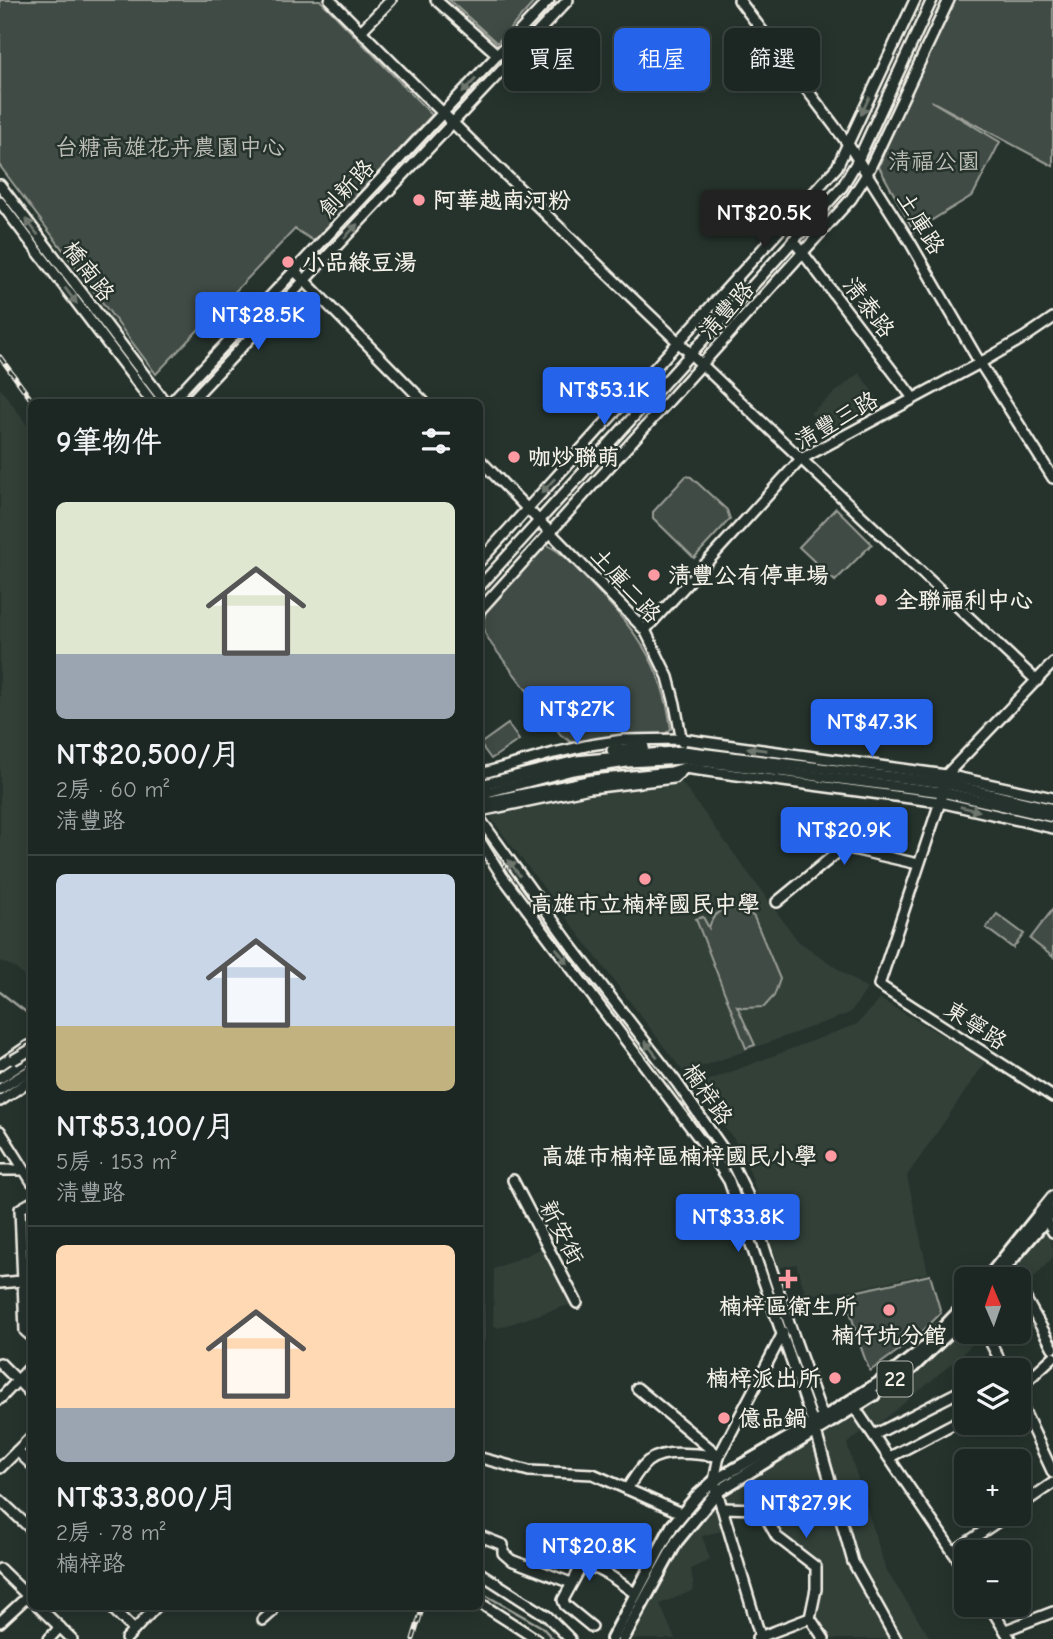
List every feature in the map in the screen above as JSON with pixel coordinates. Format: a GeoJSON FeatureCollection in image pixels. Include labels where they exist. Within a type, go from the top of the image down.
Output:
{"type":"FeatureCollection","features":[{"type":"Feature","properties":{"kind":"main road"},"geometry":{"type":"LineString","coordinates":[[1000,1267],[1047,1214],[1053,1197]]}},
{"type":"Feature","properties":{"kind":"main road"},"geometry":{"type":"LineString","coordinates":[[1003,1267],[1005,1263]]}},
{"type":"Feature","properties":{"kind":"main road","name":"22"},"geometry":{"type":"LineString","coordinates":[[814,1429],[823,1418],[907,1362],[954,1317]]}},
{"type":"Feature","properties":{"kind":"main road","name":"22"},"geometry":{"type":"LineString","coordinates":[[612,1639],[681,1513],[715,1486],[855,1408],[912,1368],[954,1328]]}},
{"type":"Feature","properties":{"kind":"main road","name":"22"},"geometry":{"type":"LineString","coordinates":[[623,1639],[677,1541],[715,1486]]}},
{"type":"Feature","properties":{"kind":"street"},"geometry":{"type":"LineString","coordinates":[[330,0],[678,343],[1037,681]]}},
{"type":"Feature","properties":{"kind":"street"},"geometry":{"type":"LineString","coordinates":[[361,32],[391,0]]}},
{"type":"Feature","properties":{"kind":"street"},"geometry":{"type":"LineString","coordinates":[[436,0],[498,55]]}},
{"type":"Feature","properties":{"kind":"street","name":"創新路"},"geometry":{"type":"LineString","coordinates":[[174,399],[549,0]]}},
{"type":"Feature","properties":{"kind":"street","name":"創新路"},"geometry":{"type":"LineString","coordinates":[[193,399],[568,0]]}},
{"type":"Feature","properties":{"kind":"street","name":"土庫路"},"geometry":{"type":"LineString","coordinates":[[739,0],[848,144],[1053,478]]}},
{"type":"Feature","properties":{"kind":"street","name":"清豐路"},"geometry":{"type":"LineString","coordinates":[[483,558],[837,167],[915,0]]}},
{"type":"Feature","properties":{"kind":"street","name":"清豐路"},"geometry":{"type":"LineString","coordinates":[[483,583],[842,187],[858,160],[932,0]]}},
{"type":"Feature","properties":{"kind":"street","name":"清豐路"},"geometry":{"type":"LineString","coordinates":[[483,607],[851,199],[867,174],[949,0]]}},
{"type":"Feature","properties":{"kind":"street","name":"橋南路"},"geometry":{"type":"LineString","coordinates":[[0,185],[163,399]]}},
{"type":"Feature","properties":{"kind":"street","name":"橋南路"},"geometry":{"type":"LineString","coordinates":[[0,202],[150,399]]}},
{"type":"Feature","properties":{"kind":"street","name":"清泰路"},"geometry":{"type":"LineString","coordinates":[[793,240],[913,398]]}},
{"type":"Feature","properties":{"kind":"street"},"geometry":{"type":"LineString","coordinates":[[295,271],[421,399]]}},
{"type":"Feature","properties":{"kind":"street","name":"清豐三路"},"geometry":{"type":"LineString","coordinates":[[645,630],[801,460],[980,363],[1053,318]]}},
{"type":"Feature","properties":{"kind":"street","name":"土庫二路"},"geometry":{"type":"LineString","coordinates":[[483,463],[645,630],[668,677],[676,704],[684,759]]}},
{"type":"Feature","properties":{"kind":"street"},"geometry":{"type":"LineString","coordinates":[[777,902],[844,847],[918,864],[943,788],[1053,663]]}},
{"type":"Feature","properties":{"kind":"street"},"geometry":{"type":"LineString","coordinates":[[483,773],[554,752],[590,745],[632,739],[682,739],[1053,809]]}},
{"type":"Feature","properties":{"kind":"street"},"geometry":{"type":"LineString","coordinates":[[483,778],[545,761],[626,748],[665,746],[677,744],[682,739]]}},
{"type":"Feature","properties":{"kind":"street"},"geometry":{"type":"LineString","coordinates":[[483,802],[566,785],[671,772],[684,759]]}},
{"type":"Feature","properties":{"kind":"street"},"geometry":{"type":"LineString","coordinates":[[483,810],[590,788],[674,778],[684,759]]}},
{"type":"Feature","properties":{"kind":"street"},"geometry":{"type":"LineString","coordinates":[[483,784],[576,761],[684,759],[1053,798]]}},
{"type":"Feature","properties":{"kind":"street"},"geometry":{"type":"LineString","coordinates":[[483,793],[573,770],[627,762],[684,759],[943,788],[1053,817]]}},
{"type":"Feature","properties":{"kind":"street"},"geometry":{"type":"LineString","coordinates":[[943,788],[1053,828]]}},
{"type":"Feature","properties":{"kind":"street","name":"楠梓路"},"geometry":{"type":"LineString","coordinates":[[483,823],[566,938],[677,1083],[730,1159],[747,1194],[823,1418]]}},
{"type":"Feature","properties":{"kind":"street","name":"楠梓路"},"geometry":{"type":"LineString","coordinates":[[483,846],[502,876],[717,1162],[737,1200],[814,1429],[853,1562],[896,1639]]}},
{"type":"Feature","properties":{"kind":"street","name":"東寧路"},"geometry":{"type":"LineString","coordinates":[[918,864],[879,985],[1053,1097]]}},
{"type":"Feature","properties":{"kind":"street"},"geometry":{"type":"LineString","coordinates":[[0,1067],[28,1047]]}},
{"type":"Feature","properties":{"kind":"street"},"geometry":{"type":"LineString","coordinates":[[0,1067],[23,1075]]}},
{"type":"Feature","properties":{"kind":"street"},"geometry":{"type":"LineString","coordinates":[[0,1078],[23,1075]]}},
{"type":"Feature","properties":{"kind":"street"},"geometry":{"type":"LineString","coordinates":[[0,1089],[23,1075]]}},
{"type":"Feature","properties":{"kind":"street"},"geometry":{"type":"LineString","coordinates":[[0,1102],[23,1075]]}},
{"type":"Feature","properties":{"kind":"street"},"geometry":{"type":"LineString","coordinates":[[0,1131],[28,1177]]}},
{"type":"Feature","properties":{"kind":"street"},"geometry":{"type":"LineString","coordinates":[[0,1170],[23,1170]]}},
{"type":"Feature","properties":{"kind":"street","name":"新安街"},"geometry":{"type":"LineString","coordinates":[[513,1180],[577,1303]]}},
{"type":"Feature","properties":{"kind":"street"},"geometry":{"type":"LineString","coordinates":[[28,1204],[20,1209],[27,1281],[25,1331],[28,1334]]}},
{"type":"Feature","properties":{"kind":"street"},"geometry":{"type":"LineString","coordinates":[[1047,1214],[1053,1232]]}},
{"type":"Feature","properties":{"kind":"street"},"geometry":{"type":"LineString","coordinates":[[1005,1263],[1008,1267]]}},
{"type":"Feature","properties":{"kind":"street"},"geometry":{"type":"LineString","coordinates":[[0,1283],[27,1281]]}},
{"type":"Feature","properties":{"kind":"street"},"geometry":{"type":"LineString","coordinates":[[1031,1308],[1053,1348]]}},
{"type":"Feature","properties":{"kind":"street"},"geometry":{"type":"LineString","coordinates":[[789,1323],[719,1456],[715,1486],[759,1638],[810,1618]]}},
{"type":"Feature","properties":{"kind":"street"},"geometry":{"type":"LineString","coordinates":[[1031,1377],[1053,1357]]}},
{"type":"Feature","properties":{"kind":"street"},"geometry":{"type":"LineString","coordinates":[[0,1363],[28,1391]]}},
{"type":"Feature","properties":{"kind":"street"},"geometry":{"type":"LineString","coordinates":[[0,1399],[28,1370]]}},
{"type":"Feature","properties":{"kind":"street"},"geometry":{"type":"LineString","coordinates":[[636,1388],[719,1456]]}},
{"type":"Feature","properties":{"kind":"street"},"geometry":{"type":"LineString","coordinates":[[874,1435],[954,1394]]}},
{"type":"Feature","properties":{"kind":"street"},"geometry":{"type":"LineString","coordinates":[[855,1408],[953,1552],[991,1526]]}},
{"type":"Feature","properties":{"kind":"street"},"geometry":{"type":"LineString","coordinates":[[890,1457],[954,1424]]}},
{"type":"Feature","properties":{"kind":"street"},"geometry":{"type":"LineString","coordinates":[[1031,1426],[1053,1473]]}},
{"type":"Feature","properties":{"kind":"street"},"geometry":{"type":"LineString","coordinates":[[0,1468],[28,1440]]}},
{"type":"Feature","properties":{"kind":"street"},"geometry":{"type":"LineString","coordinates":[[17,1451],[28,1461]]}},
{"type":"Feature","properties":{"kind":"street"},"geometry":{"type":"LineString","coordinates":[[626,1489],[643,1466],[655,1456],[668,1453],[719,1456]]}},
{"type":"Feature","properties":{"kind":"street"},"geometry":{"type":"LineString","coordinates":[[483,1459],[524,1470],[593,1474],[681,1513]]}},
{"type":"Feature","properties":{"kind":"street"},"geometry":{"type":"LineString","coordinates":[[1031,1498],[1053,1483]]}},
{"type":"Feature","properties":{"kind":"street"},"geometry":{"type":"LineString","coordinates":[[0,1500],[28,1526]]}},
{"type":"Feature","properties":{"kind":"street"},"geometry":{"type":"LineString","coordinates":[[723,1508],[761,1509],[777,1537],[816,1567],[817,1589],[810,1618],[824,1639]]}},
{"type":"Feature","properties":{"kind":"street"},"geometry":{"type":"LineString","coordinates":[[483,1537],[503,1545],[503,1553],[511,1560],[571,1583]]}},
{"type":"Feature","properties":{"kind":"street"},"geometry":{"type":"LineString","coordinates":[[592,1627],[565,1605],[564,1594],[581,1567],[588,1566],[636,1594]]}},
{"type":"Feature","properties":{"kind":"street"},"geometry":{"type":"LineString","coordinates":[[0,1569],[28,1596]]}},
{"type":"Feature","properties":{"kind":"street"},"geometry":{"type":"LineString","coordinates":[[483,1575],[547,1616],[570,1639]]}},
{"type":"Feature","properties":{"kind":"street"},"geometry":{"type":"LineString","coordinates":[[0,1622],[28,1600]]}},
{"type":"Feature","properties":{"kind":"street"},"geometry":{"type":"LineString","coordinates":[[483,1606],[536,1639]]}},
{"type":"Feature","properties":{"kind":"street"},"geometry":{"type":"LineString","coordinates":[[42,1610],[72,1639]]}},
{"type":"Feature","properties":{"kind":"street"},"geometry":{"type":"LineString","coordinates":[[114,1610],[134,1630]]}},
{"type":"Feature","properties":{"kind":"street"},"geometry":{"type":"LineString","coordinates":[[126,1639],[153,1610]]}},
{"type":"Feature","properties":{"kind":"street"},"geometry":{"type":"LineString","coordinates":[[262,1620],[272,1612]]}},
{"type":"Feature","properties":{"kind":"street"},"geometry":{"type":"LineString","coordinates":[[997,1617],[1008,1635],[1053,1612]]}},
{"type":"Feature","properties":{"kind":"street"},"geometry":{"type":"LineString","coordinates":[[49,1639],[60,1628]]}},
{"type":"Feature","properties":{"kind":"shaded area"},"geometry":{"type":"Polygon","coordinates":[[[859,373],[884,407],[831,432],[810,413],[859,373]]]}},
{"type":"Feature","properties":{"kind":"shaded area"},"geometry":{"type":"Polygon","coordinates":[[[0,388],[28,426],[28,980],[14,967],[0,961],[0,388]]]}},
{"type":"Feature","properties":{"kind":"shaded area","name":"高雄市立楠梓國民中學"},"geometry":{"type":"Polygon","coordinates":[[[680,780],[798,941],[867,989],[850,1013],[684,1073],[490,817],[514,808],[590,790],[680,780]]]}},
{"type":"Feature","properties":{"kind":"shaded area","name":"高雄市楠梓區楠梓國民小學"},"geometry":{"type":"Polygon","coordinates":[[[880,999],[986,1061],[907,1176],[928,1273],[855,1289],[806,1295],[796,1264],[779,1268],[750,1172],[734,1139],[691,1087],[857,1024],[880,999]]]}},
{"type":"Feature","properties":{"kind":"shaded area"},"geometry":{"type":"Polygon","coordinates":[[[1046,1230],[1053,1248],[1053,1257],[1031,1281],[1031,1267],[1014,1267],[1046,1230]]]}},
{"type":"Feature","properties":{"kind":"shaded area"},"geometry":{"type":"Polygon","coordinates":[[[545,1247],[572,1304],[498,1328],[493,1325],[494,1269],[545,1247]]]}},
{"type":"Feature","properties":{"kind":"shaded area"},"geometry":{"type":"Polygon","coordinates":[[[954,1334],[954,1344],[972,1344],[875,1427],[863,1410],[915,1370],[954,1334]]]}},
{"type":"Feature","properties":{"kind":"shaded area"},"geometry":{"type":"Polygon","coordinates":[[[853,1415],[864,1430],[847,1444],[886,1570],[931,1639],[830,1639],[813,1615],[820,1588],[821,1565],[779,1533],[763,1505],[726,1501],[724,1491],[802,1448],[853,1415]]]}},
{"type":"Feature","properties":{"kind":"shaded area"},"geometry":{"type":"Polygon","coordinates":[[[708,1509],[715,1509],[725,1530],[702,1536],[710,1559],[691,1569],[694,1590],[660,1604],[675,1639],[630,1639],[685,1535],[708,1509]]]}},
{"type":"Feature","properties":{"kind":"green space","name":"台糖高雄花卉農園中心"},"geometry":{"type":"Polygon","coordinates":[[[0,0],[320,0],[432,115],[314,241],[295,229],[156,374],[0,166],[0,0]]]}},
{"type":"Feature","properties":{"kind":"green space"},"geometry":{"type":"Polygon","coordinates":[[[449,0],[536,0],[511,28],[504,28],[504,35],[497,43],[449,0]]]}},
{"type":"Feature","properties":{"kind":"green space","name":"清福公園"},"geometry":{"type":"Polygon","coordinates":[[[951,0],[1053,0],[1053,166],[931,101],[1000,142],[973,195],[914,231],[879,167],[907,88],[951,0]]]}},
{"type":"Feature","properties":{"kind":"green space"},"geometry":{"type":"Polygon","coordinates":[[[686,476],[691,477],[727,510],[730,519],[694,558],[653,518],[653,512],[686,476]]]}},
{"type":"Feature","properties":{"kind":"green space"},"geometry":{"type":"Polygon","coordinates":[[[836,508],[872,544],[835,581],[799,547],[836,508]]]}},
{"type":"Feature","properties":{"kind":"green space"},"geometry":{"type":"Polygon","coordinates":[[[547,545],[564,556],[604,598],[643,647],[661,684],[667,705],[671,729],[665,734],[571,742],[561,735],[492,645],[484,626],[487,609],[508,580],[542,546],[547,545]]]}},
{"type":"Feature","properties":{"kind":"green space"},"geometry":{"type":"Polygon","coordinates":[[[508,724],[519,740],[491,759],[483,748],[483,742],[508,724]]]}},
{"type":"Feature","properties":{"kind":"green space"},"geometry":{"type":"Polygon","coordinates":[[[731,907],[748,912],[754,917],[780,979],[774,996],[764,1007],[737,1006],[755,1045],[746,1048],[696,919],[703,917],[709,928],[717,914],[731,907]]]}},
{"type":"Feature","properties":{"kind":"green space"},"geometry":{"type":"Polygon","coordinates":[[[1053,909],[1053,957],[1030,939],[1053,909]]]}},
{"type":"Feature","properties":{"kind":"green space"},"geometry":{"type":"Polygon","coordinates":[[[997,914],[1024,934],[1013,948],[986,928],[997,914]]]}},
{"type":"Feature","properties":{"kind":"green space"},"geometry":{"type":"Polygon","coordinates":[[[930,1275],[941,1313],[917,1337],[870,1371],[845,1294],[930,1275]]]}},
{"type":"Feature","properties":{"kind":"waterway"},"geometry":{"type":"LineString","coordinates":[[0,992],[28,1015]]}},
{"type":"Feature","properties":{"kind":"waterway"},"geometry":{"type":"LineString","coordinates":[[483,1594],[542,1627],[553,1639]]}},
{"type":"Feature","properties":{"kind":"railway"},"geometry":{"type":"LineString","coordinates":[[0,357],[31,399]]}},
{"type":"Feature","properties":{"kind":"railway"},"geometry":{"type":"LineString","coordinates":[[413,1639],[422,1610]]}},
{"type":"Feature","properties":{"kind":"place","name":"阿華越南河粉"},"geometry":{"type":"Point","coordinates":[419,200]}},
{"type":"Feature","properties":{"kind":"place","name":"小品綠豆湯"},"geometry":{"type":"Point","coordinates":[288,262]}},
{"type":"Feature","properties":{"kind":"place","name":"咖炒聯萌"},"geometry":{"type":"Point","coordinates":[514,457]}},
{"type":"Feature","properties":{"kind":"place","name":"清豐公有停車場"},"geometry":{"type":"Point","coordinates":[654,575]}},
{"type":"Feature","properties":{"kind":"place","name":"全聯福利中心"},"geometry":{"type":"Point","coordinates":[881,600]}},
{"type":"Feature","properties":{"kind":"place","name":"高雄市立楠梓國民中學"},"geometry":{"type":"Point","coordinates":[645,879]}},
{"type":"Feature","properties":{"kind":"place","name":"高雄市楠梓區楠梓國民小學"},"geometry":{"type":"Point","coordinates":[831,1156]}},
{"type":"Feature","properties":{"kind":"place","name":"楠梓區衛生所"},"geometry":{"type":"Point","coordinates":[788,1279]}},
{"type":"Feature","properties":{"kind":"place","name":"楠仔坑分館"},"geometry":{"type":"Point","coordinates":[889,1310]}},
{"type":"Feature","properties":{"kind":"place","name":"楠梓派出所"},"geometry":{"type":"Point","coordinates":[835,1378]}},
{"type":"Feature","properties":{"kind":"place","name":"億品鍋"},"geometry":{"type":"Point","coordinates":[724,1418]}}]}
